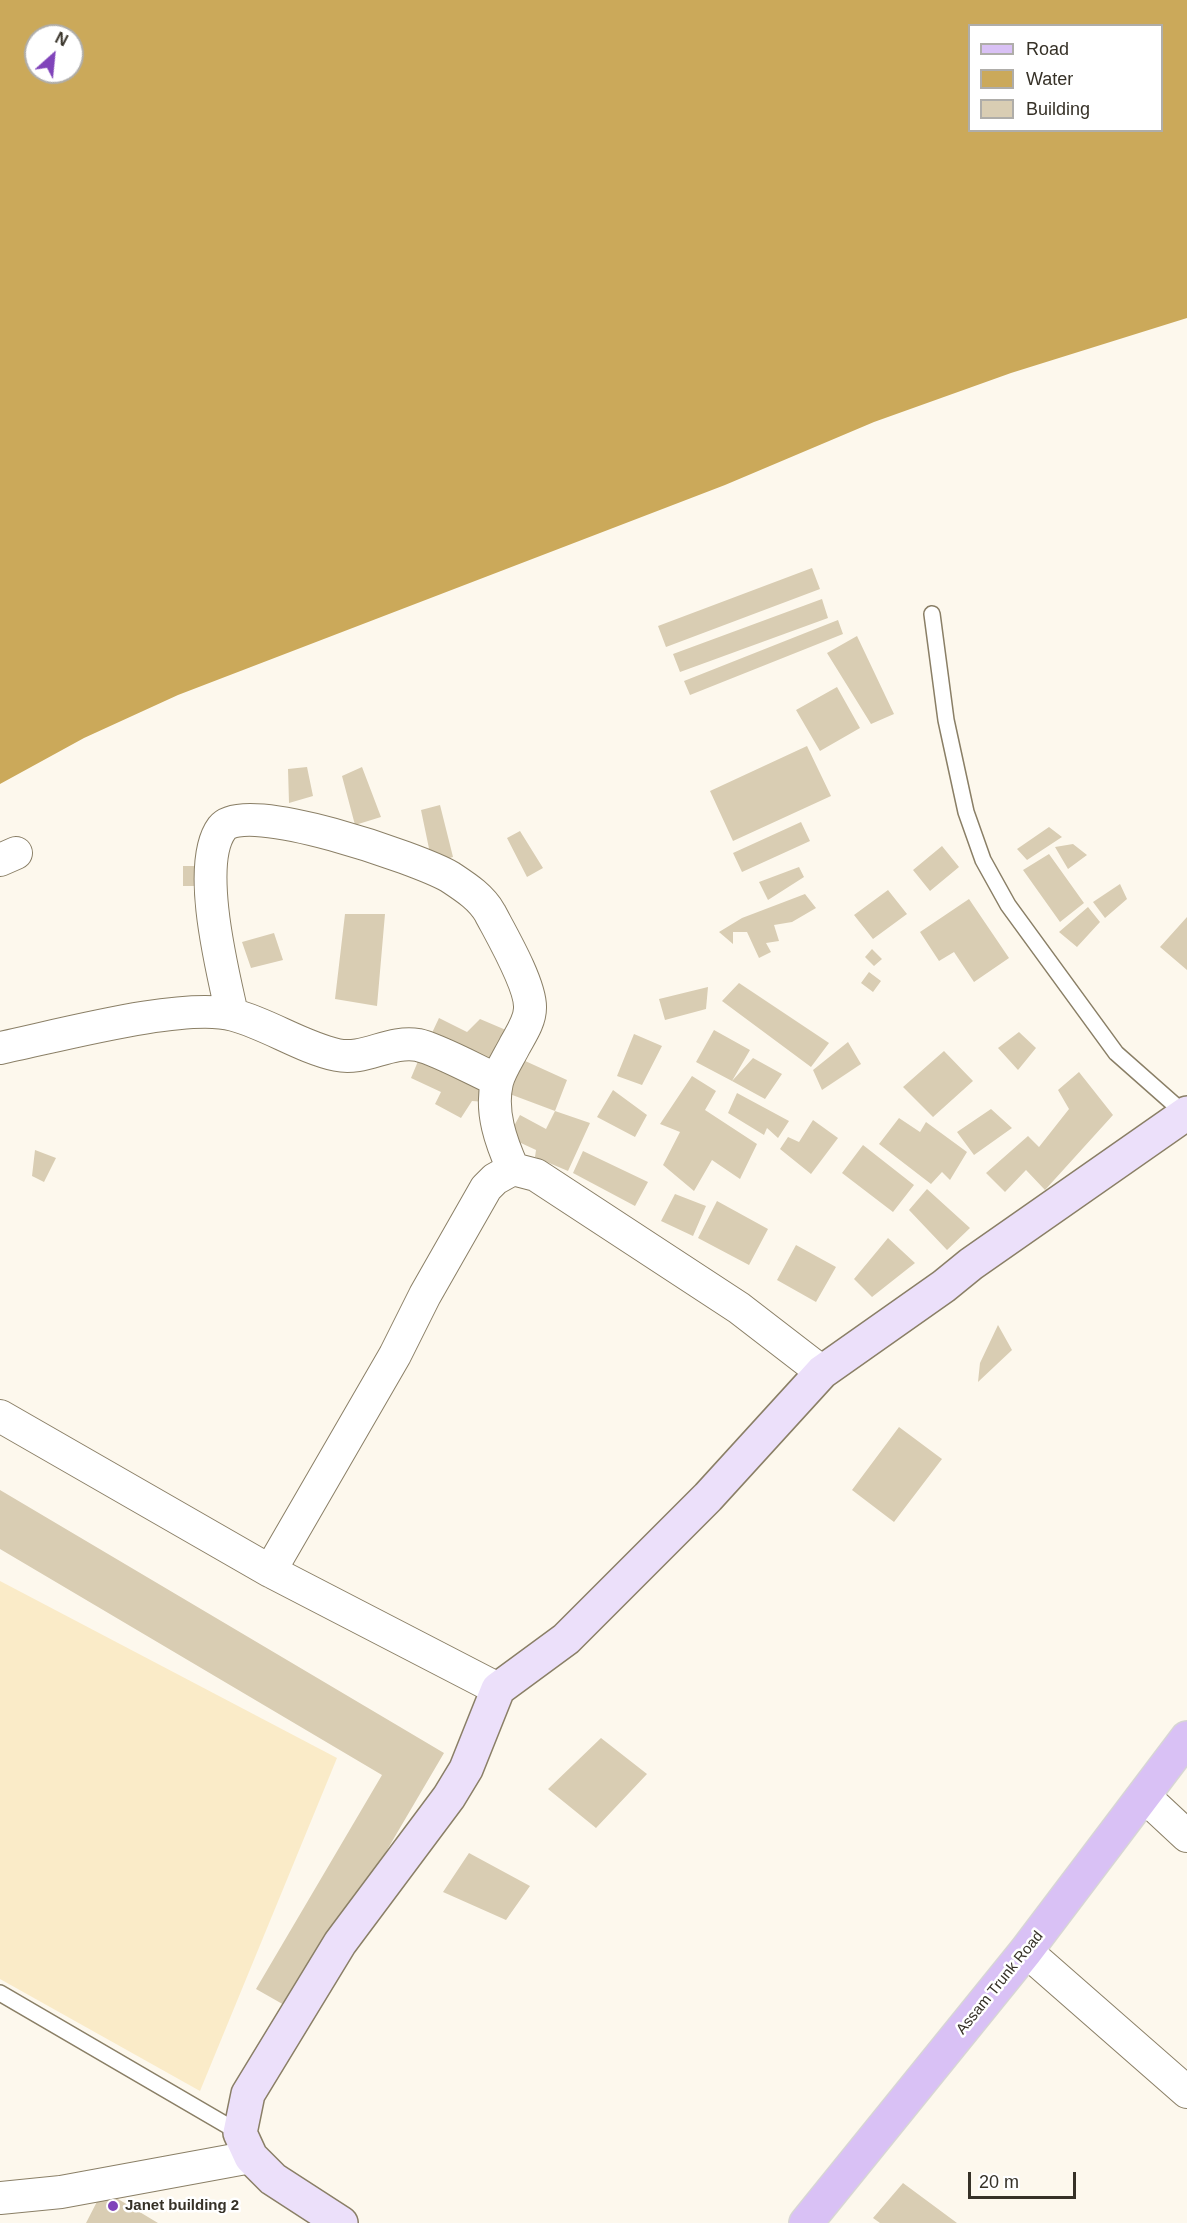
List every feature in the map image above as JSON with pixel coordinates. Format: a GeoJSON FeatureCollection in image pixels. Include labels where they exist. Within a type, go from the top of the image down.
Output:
{"type":"FeatureCollection","features":[{"type":"Feature","properties":{"kind":"main road","name":"Assam Trunk Road"},"geometry":{"type":"LineString","coordinates":[[806,2223],[1026,1951],[1187,1738]]}},
{"type":"Feature","properties":{"kind":"street"},"geometry":{"type":"LineString","coordinates":[[232,1014],[219,956],[211,896],[211,860],[216,837],[223,825],[238,819],[269,820],[315,830],[411,859],[448,876],[482,901],[513,959],[527,991],[531,1008],[528,1020],[497,1080],[496,1122],[502,1144],[513,1169]]}},
{"type":"Feature","properties":{"kind":"street"},"geometry":{"type":"LineString","coordinates":[[0,1048],[157,1017],[198,1013],[232,1014],[338,1056],[418,1045],[497,1080]]}},
{"type":"Feature","properties":{"kind":"street"},"geometry":{"type":"LineString","coordinates":[[341,2223],[273,2179],[245,2145],[248,2094],[340,1943],[449,1797],[466,1769],[498,1689],[566,1639],[708,1497],[822,1372],[944,1286],[971,1264],[1186,1114]]}},
{"type":"Feature","properties":{"kind":"street"},"geometry":{"type":"LineString","coordinates":[[270,1571],[395,1355],[424,1295],[486,1188],[495,1179],[513,1169],[536,1175],[546,1181],[739,1308],[822,1372]]}},
{"type":"Feature","properties":{"kind":"street"},"geometry":{"type":"LineString","coordinates":[[0,1416],[270,1571],[498,1689]]}},
{"type":"Feature","properties":{"kind":"street"},"geometry":{"type":"LineString","coordinates":[[1144,1796],[1187,1836]]}},
{"type":"Feature","properties":{"kind":"street"},"geometry":{"type":"LineString","coordinates":[[1026,1951],[1187,2092]]}},
{"type":"Feature","properties":{"kind":"street"},"geometry":{"type":"LineString","coordinates":[[0,2198],[61,2192],[180,2168],[245,2145]]}},
{"type":"Feature","properties":{"kind":"lane"},"geometry":{"type":"LineString","coordinates":[[932,614],[946,720],[966,812],[982,860],[1014,914],[1116,1053],[1186,1114]]}},
{"type":"Feature","properties":{"kind":"lane"},"geometry":{"type":"LineString","coordinates":[[0,1993],[245,2145]]}},
{"type":"Feature","properties":{"kind":"shaded area"},"geometry":{"type":"Polygon","coordinates":[[[0,1581],[337,1758],[200,2091],[0,1979],[0,1581]]]}},
{"type":"Feature","properties":{"kind":"water"},"geometry":{"type":"Polygon","coordinates":[[[0,0],[1187,0],[1187,318],[1011,373],[874,422],[725,485],[178,695],[84,738],[0,784],[0,0]]]}},
{"type":"Feature","properties":{"kind":"building"},"geometry":{"type":"Polygon","coordinates":[[[812,568],[820,589],[666,647],[658,626],[812,568]]]}},
{"type":"Feature","properties":{"kind":"building"},"geometry":{"type":"Polygon","coordinates":[[[822,599],[828,618],[680,672],[673,654],[822,599]]]}},
{"type":"Feature","properties":{"kind":"building"},"geometry":{"type":"Polygon","coordinates":[[[838,620],[843,634],[690,695],[684,681],[838,620]]]}},
{"type":"Feature","properties":{"kind":"building"},"geometry":{"type":"Polygon","coordinates":[[[857,636],[894,714],[871,724],[827,653],[857,636]]]}},
{"type":"Feature","properties":{"kind":"building"},"geometry":{"type":"Polygon","coordinates":[[[837,687],[860,728],[820,751],[796,710],[837,687]]]}},
{"type":"Feature","properties":{"kind":"building"},"geometry":{"type":"Polygon","coordinates":[[[807,746],[831,796],[733,841],[710,791],[807,746]]]}},
{"type":"Feature","properties":{"kind":"building"},"geometry":{"type":"Polygon","coordinates":[[[307,767],[313,796],[289,803],[288,769],[307,767]]]}},
{"type":"Feature","properties":{"kind":"building"},"geometry":{"type":"Polygon","coordinates":[[[362,767],[381,817],[355,825],[342,776],[362,767]]]}},
{"type":"Feature","properties":{"kind":"building"},"geometry":{"type":"Polygon","coordinates":[[[440,805],[453,857],[432,863],[421,810],[440,805]]]}},
{"type":"Feature","properties":{"kind":"building"},"geometry":{"type":"Polygon","coordinates":[[[801,822],[810,841],[742,872],[733,853],[801,822]]]}},
{"type":"Feature","properties":{"kind":"building"},"geometry":{"type":"Polygon","coordinates":[[[1049,827],[1062,837],[1027,860],[1017,849],[1049,827]]]}},
{"type":"Feature","properties":{"kind":"building"},"geometry":{"type":"Polygon","coordinates":[[[520,831],[543,868],[527,877],[507,838],[520,831]]]}},
{"type":"Feature","properties":{"kind":"building"},"geometry":{"type":"Polygon","coordinates":[[[1073,844],[1087,855],[1068,869],[1055,847],[1073,844]]]}},
{"type":"Feature","properties":{"kind":"building"},"geometry":{"type":"Polygon","coordinates":[[[942,846],[959,867],[930,891],[913,870],[942,846]]]}},
{"type":"Feature","properties":{"kind":"building"},"geometry":{"type":"Polygon","coordinates":[[[1049,854],[1084,903],[1060,922],[1023,870],[1049,854]]]}},
{"type":"Feature","properties":{"kind":"building"},"geometry":{"type":"Polygon","coordinates":[[[183,866],[206,866],[206,886],[183,886],[183,866]]]}},
{"type":"Feature","properties":{"kind":"building"},"geometry":{"type":"Polygon","coordinates":[[[799,867],[804,877],[768,900],[759,882],[799,867]]]}},
{"type":"Feature","properties":{"kind":"building"},"geometry":{"type":"Polygon","coordinates":[[[1120,884],[1127,899],[1105,918],[1093,902],[1120,884]]]}},
{"type":"Feature","properties":{"kind":"building"},"geometry":{"type":"Polygon","coordinates":[[[888,890],[907,914],[873,939],[854,915],[888,890]]]}},
{"type":"Feature","properties":{"kind":"building"},"geometry":{"type":"Polygon","coordinates":[[[805,894],[816,908],[792,922],[774,925],[779,941],[766,943],[771,952],[759,958],[747,932],[733,932],[733,944],[719,932],[742,918],[805,894]]]}},
{"type":"Feature","properties":{"kind":"building"},"geometry":{"type":"Polygon","coordinates":[[[969,899],[1009,958],[974,982],[954,952],[939,961],[920,932],[969,899]]]}},
{"type":"Feature","properties":{"kind":"building"},"geometry":{"type":"Polygon","coordinates":[[[1088,907],[1100,922],[1077,947],[1059,932],[1088,907]]]}},
{"type":"Feature","properties":{"kind":"building"},"geometry":{"type":"Polygon","coordinates":[[[345,914],[385,914],[377,1006],[335,999],[345,914]]]}},
{"type":"Feature","properties":{"kind":"building"},"geometry":{"type":"Polygon","coordinates":[[[1187,917],[1187,970],[1160,947],[1187,917]]]}},
{"type":"Feature","properties":{"kind":"building"},"geometry":{"type":"Polygon","coordinates":[[[274,933],[283,960],[251,968],[242,942],[274,933]]]}},
{"type":"Feature","properties":{"kind":"building"},"geometry":{"type":"Polygon","coordinates":[[[872,949],[882,959],[874,966],[865,957],[872,949]]]}},
{"type":"Feature","properties":{"kind":"building"},"geometry":{"type":"Polygon","coordinates":[[[869,972],[881,981],[873,992],[861,983],[869,972]]]}},
{"type":"Feature","properties":{"kind":"building"},"geometry":{"type":"Polygon","coordinates":[[[739,983],[829,1043],[811,1067],[722,1001],[739,983]]]}},
{"type":"Feature","properties":{"kind":"building"},"geometry":{"type":"Polygon","coordinates":[[[708,987],[706,1009],[665,1020],[659,999],[708,987]]]}},
{"type":"Feature","properties":{"kind":"building"},"geometry":{"type":"Polygon","coordinates":[[[439,1018],[467,1032],[480,1019],[520,1036],[501,1067],[431,1035],[439,1018]]]}},
{"type":"Feature","properties":{"kind":"building"},"geometry":{"type":"Polygon","coordinates":[[[714,1030],[750,1050],[732,1081],[696,1062],[714,1030]]]}},
{"type":"Feature","properties":{"kind":"building"},"geometry":{"type":"Polygon","coordinates":[[[1019,1032],[1036,1048],[1018,1070],[998,1048],[1019,1032]]]}},
{"type":"Feature","properties":{"kind":"building"},"geometry":{"type":"Polygon","coordinates":[[[634,1034],[662,1046],[642,1085],[617,1076],[634,1034]]]}},
{"type":"Feature","properties":{"kind":"building"},"geometry":{"type":"Polygon","coordinates":[[[848,1042],[861,1064],[822,1090],[813,1070],[848,1042]]]}},
{"type":"Feature","properties":{"kind":"building"},"geometry":{"type":"Polygon","coordinates":[[[944,1051],[973,1081],[933,1117],[903,1087],[944,1051]]]}},
{"type":"Feature","properties":{"kind":"building"},"geometry":{"type":"Polygon","coordinates":[[[421,1054],[495,1085],[486,1102],[472,1101],[461,1118],[435,1104],[441,1092],[411,1078],[421,1054]]]}},
{"type":"Feature","properties":{"kind":"building"},"geometry":{"type":"Polygon","coordinates":[[[753,1058],[782,1074],[765,1099],[732,1081],[753,1058]]]}},
{"type":"Feature","properties":{"kind":"building"},"geometry":{"type":"Polygon","coordinates":[[[523,1060],[567,1080],[555,1111],[507,1093],[523,1060]]]}},
{"type":"Feature","properties":{"kind":"building"},"geometry":{"type":"Polygon","coordinates":[[[1079,1072],[1113,1115],[1045,1190],[1026,1170],[1005,1192],[986,1173],[1028,1136],[1039,1147],[1069,1109],[1058,1090],[1079,1072]]]}},
{"type":"Feature","properties":{"kind":"building"},"geometry":{"type":"Polygon","coordinates":[[[692,1076],[716,1091],[705,1110],[757,1144],[740,1179],[712,1160],[694,1191],[663,1165],[680,1132],[660,1124],[692,1076]]]}},
{"type":"Feature","properties":{"kind":"building"},"geometry":{"type":"Polygon","coordinates":[[[613,1090],[647,1115],[635,1137],[597,1117],[613,1090]]]}},
{"type":"Feature","properties":{"kind":"building"},"geometry":{"type":"Polygon","coordinates":[[[737,1093],[789,1121],[778,1138],[767,1128],[764,1135],[728,1113],[737,1093]]]}},
{"type":"Feature","properties":{"kind":"building"},"geometry":{"type":"Polygon","coordinates":[[[991,1109],[1012,1128],[974,1155],[957,1132],[991,1109]]]}},
{"type":"Feature","properties":{"kind":"building"},"geometry":{"type":"Polygon","coordinates":[[[555,1111],[590,1123],[568,1171],[535,1157],[536,1150],[508,1137],[520,1115],[546,1129],[555,1111]]]}},
{"type":"Feature","properties":{"kind":"building"},"geometry":{"type":"Polygon","coordinates":[[[899,1118],[920,1132],[926,1122],[967,1152],[950,1180],[942,1172],[931,1184],[879,1144],[899,1118]]]}},
{"type":"Feature","properties":{"kind":"building"},"geometry":{"type":"Polygon","coordinates":[[[813,1120],[838,1138],[811,1174],[780,1149],[788,1137],[799,1142],[813,1120]]]}},
{"type":"Feature","properties":{"kind":"building"},"geometry":{"type":"Polygon","coordinates":[[[863,1145],[914,1185],[893,1212],[842,1173],[863,1145]]]}},
{"type":"Feature","properties":{"kind":"building"},"geometry":{"type":"Polygon","coordinates":[[[35,1150],[56,1158],[44,1182],[32,1176],[35,1150]]]}},
{"type":"Feature","properties":{"kind":"building"},"geometry":{"type":"Polygon","coordinates":[[[583,1151],[648,1182],[635,1206],[573,1173],[583,1151]]]}},
{"type":"Feature","properties":{"kind":"building"},"geometry":{"type":"Polygon","coordinates":[[[927,1189],[970,1228],[947,1250],[909,1210],[927,1189]]]}},
{"type":"Feature","properties":{"kind":"building"},"geometry":{"type":"Polygon","coordinates":[[[675,1194],[706,1206],[693,1236],[661,1221],[675,1194]]]}},
{"type":"Feature","properties":{"kind":"building"},"geometry":{"type":"Polygon","coordinates":[[[717,1201],[768,1229],[749,1265],[698,1238],[717,1201]]]}},
{"type":"Feature","properties":{"kind":"building"},"geometry":{"type":"Polygon","coordinates":[[[888,1238],[915,1263],[872,1297],[854,1279],[888,1238]]]}},
{"type":"Feature","properties":{"kind":"building"},"geometry":{"type":"Polygon","coordinates":[[[796,1245],[836,1267],[816,1302],[777,1280],[796,1245]]]}},
{"type":"Feature","properties":{"kind":"building"},"geometry":{"type":"Polygon","coordinates":[[[998,1325],[1012,1350],[978,1382],[980,1363],[998,1325]]]}},
{"type":"Feature","properties":{"kind":"building"},"geometry":{"type":"Polygon","coordinates":[[[899,1427],[942,1459],[894,1522],[852,1490],[899,1427]]]}},
{"type":"Feature","properties":{"kind":"building"},"geometry":{"type":"Polygon","coordinates":[[[0,1490],[444,1753],[293,2010],[256,1989],[382,1775],[0,1549],[0,1490]]]}},
{"type":"Feature","properties":{"kind":"building"},"geometry":{"type":"Polygon","coordinates":[[[601,1738],[647,1774],[596,1828],[548,1789],[601,1738]]]}},
{"type":"Feature","properties":{"kind":"building"},"geometry":{"type":"Polygon","coordinates":[[[469,1853],[530,1886],[506,1920],[443,1892],[469,1853]]]}},
{"type":"Feature","properties":{"kind":"building"},"geometry":{"type":"Polygon","coordinates":[[[903,2183],[957,2223],[880,2223],[873,2218],[903,2183]]]}},
{"type":"Feature","properties":{"kind":"building","name":"Janet building 2"},"geometry":{"type":"Polygon","coordinates":[[[103,2190],[158,2223],[86,2223],[103,2190]]]}},
{"type":"Feature","properties":{"kind":"place","name":"Janet building 2"},"geometry":{"type":"Point","coordinates":[113,2206]}}]}
